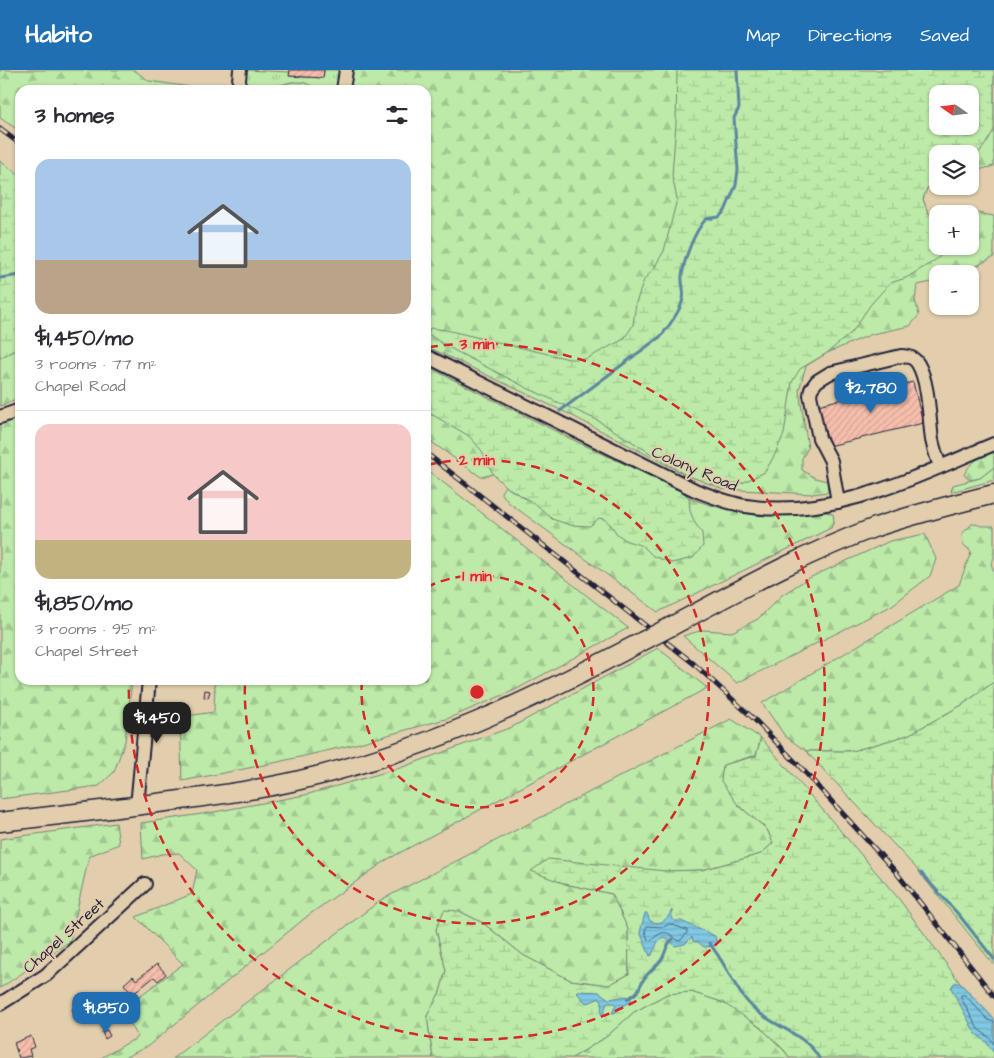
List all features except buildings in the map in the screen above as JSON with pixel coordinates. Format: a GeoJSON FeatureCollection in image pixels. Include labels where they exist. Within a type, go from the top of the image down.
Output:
{"type":"FeatureCollection","features":[{"type":"Feature","properties":{"kind":"highway"},"geometry":{"type":"LineString","coordinates":[[0,822],[251,790],[295,781],[380,758],[454,732],[502,712],[582,674],[766,576],[839,542],[918,514],[994,494]]}},
{"type":"Feature","properties":{"kind":"street"},"geometry":{"type":"LineString","coordinates":[[238,85],[240,70]]}},
{"type":"Feature","properties":{"kind":"street"},"geometry":{"type":"LineString","coordinates":[[344,85],[346,70]]}},
{"type":"Feature","properties":{"kind":"street"},"geometry":{"type":"LineString","coordinates":[[838,502],[831,461],[818,438],[810,395],[813,384],[830,373],[901,356],[908,356],[913,359],[918,364],[928,396],[932,439],[940,466]]}},
{"type":"Feature","properties":{"kind":"street","name":"Colony Road"},"geometry":{"type":"LineString","coordinates":[[431,358],[709,496],[762,508],[812,506],[838,502],[865,494],[994,444]]}},
{"type":"Feature","properties":{"kind":"street"},"geometry":{"type":"LineString","coordinates":[[0,417],[15,412]]}},
{"type":"Feature","properties":{"kind":"street"},"geometry":{"type":"LineString","coordinates":[[137,806],[149,685]]}},
{"type":"Feature","properties":{"kind":"street","name":"Chapel Street"},"geometry":{"type":"LineString","coordinates":[[0,1004],[46,975],[144,884]]}},
{"type":"Feature","properties":{"kind":"green space"},"geometry":{"type":"Polygon","coordinates":[[[0,70],[134,70],[149,81],[176,85],[15,85],[15,128],[0,118],[0,70]]]}},
{"type":"Feature","properties":{"kind":"green space"},"geometry":{"type":"Polygon","coordinates":[[[243,70],[290,72],[290,76],[323,78],[324,70],[344,70],[341,85],[307,85],[292,82],[280,85],[242,85],[243,70]]]}},
{"type":"Feature","properties":{"kind":"green space"},"geometry":{"type":"Polygon","coordinates":[[[348,70],[716,70],[893,83],[994,70],[994,166],[979,170],[979,145],[929,145],[929,187],[923,199],[929,213],[929,255],[979,255],[979,213],[994,216],[994,257],[978,265],[929,265],[929,283],[917,285],[915,300],[919,315],[910,326],[872,334],[827,353],[806,366],[799,390],[808,448],[802,458],[802,470],[815,478],[827,481],[828,492],[812,494],[723,489],[684,474],[569,414],[431,348],[431,85],[346,85],[348,70]]]}},
{"type":"Feature","properties":{"kind":"green space"},"geometry":{"type":"Polygon","coordinates":[[[677,70],[994,70],[994,130],[979,153],[979,145],[929,145],[929,187],[923,199],[929,213],[929,255],[942,255],[906,278],[890,283],[871,304],[852,332],[827,353],[800,369],[792,382],[784,434],[774,456],[765,472],[742,483],[710,484],[684,474],[597,420],[527,388],[446,346],[431,336],[431,328],[446,330],[569,359],[586,359],[624,339],[633,325],[636,303],[644,280],[664,251],[677,199],[672,175],[676,123],[677,70]]]}},
{"type":"Feature","properties":{"kind":"green space"},"geometry":{"type":"Polygon","coordinates":[[[299,82],[310,85],[280,85],[299,82]]]}},
{"type":"Feature","properties":{"kind":"green space"},"geometry":{"type":"Polygon","coordinates":[[[0,161],[15,172],[15,350],[0,358],[0,161]]]}},
{"type":"Feature","properties":{"kind":"green space"},"geometry":{"type":"Polygon","coordinates":[[[15,350],[15,399],[0,406],[0,358],[15,350]]]}},
{"type":"Feature","properties":{"kind":"green space"},"geometry":{"type":"Polygon","coordinates":[[[431,369],[569,438],[682,491],[689,498],[690,511],[702,533],[703,546],[693,558],[672,563],[653,556],[643,546],[627,541],[617,534],[604,519],[599,518],[590,526],[570,525],[552,519],[537,505],[505,486],[493,474],[482,451],[469,436],[431,414],[431,369]]]}},
{"type":"Feature","properties":{"kind":"green space"},"geometry":{"type":"Polygon","coordinates":[[[431,372],[504,452],[493,474],[481,477],[431,442],[431,372]]]}},
{"type":"Feature","properties":{"kind":"green space"},"geometry":{"type":"Polygon","coordinates":[[[15,416],[15,685],[131,685],[125,741],[114,772],[99,786],[0,799],[0,421],[15,416]]]}},
{"type":"Feature","properties":{"kind":"green space"},"geometry":{"type":"Polygon","coordinates":[[[994,451],[994,467],[980,478],[970,480],[964,475],[973,463],[994,451]]]}},
{"type":"Feature","properties":{"kind":"green space"},"geometry":{"type":"Polygon","coordinates":[[[994,467],[994,480],[951,492],[953,485],[980,478],[994,467]]]}},
{"type":"Feature","properties":{"kind":"green space"},"geometry":{"type":"Polygon","coordinates":[[[431,473],[628,628],[515,690],[449,718],[352,745],[182,781],[180,717],[214,712],[215,685],[431,685],[431,473]]]}},
{"type":"Feature","properties":{"kind":"green space"},"geometry":{"type":"Polygon","coordinates":[[[505,486],[524,498],[683,520],[689,498],[720,508],[751,514],[772,515],[811,511],[826,512],[833,514],[834,521],[831,528],[658,612],[508,502],[501,492],[505,486]]]}},
{"type":"Feature","properties":{"kind":"green space"},"geometry":{"type":"Polygon","coordinates":[[[973,523],[981,526],[994,526],[994,558],[991,564],[994,571],[994,682],[962,705],[908,735],[853,751],[806,751],[785,736],[762,703],[959,585],[971,552],[963,544],[962,534],[973,523]]]}},
{"type":"Feature","properties":{"kind":"green space"},"geometry":{"type":"Polygon","coordinates":[[[925,534],[936,559],[930,576],[891,606],[737,683],[683,636],[703,630],[732,632],[758,619],[782,595],[807,579],[890,541],[925,534]]]}},
{"type":"Feature","properties":{"kind":"green space"},"geometry":{"type":"Polygon","coordinates":[[[658,648],[707,688],[388,859],[310,914],[148,1046],[124,1058],[101,1058],[138,1037],[122,1009],[183,964],[136,917],[192,894],[197,870],[179,853],[162,854],[143,859],[141,823],[209,813],[305,795],[400,768],[512,727],[658,648]]]}},
{"type":"Feature","properties":{"kind":"green space"},"geometry":{"type":"Polygon","coordinates":[[[994,682],[994,965],[916,868],[806,751],[853,751],[908,735],[962,705],[994,682]]]}},
{"type":"Feature","properties":{"kind":"green space"},"geometry":{"type":"Polygon","coordinates":[[[731,719],[761,738],[756,755],[723,765],[738,805],[767,829],[773,843],[761,854],[702,870],[665,871],[565,884],[612,894],[628,929],[629,974],[609,985],[570,980],[523,955],[483,923],[459,911],[436,929],[446,971],[440,992],[427,1016],[433,1058],[173,1058],[381,900],[731,719]]]}},
{"type":"Feature","properties":{"kind":"green space"},"geometry":{"type":"Polygon","coordinates":[[[761,738],[899,899],[960,983],[994,1019],[994,1058],[790,1058],[760,1027],[722,1002],[691,992],[667,994],[634,1012],[606,1037],[572,1058],[433,1058],[427,1016],[440,992],[446,971],[436,929],[444,910],[459,911],[483,923],[523,955],[570,980],[609,985],[629,974],[628,929],[612,894],[565,884],[531,871],[548,859],[665,871],[702,870],[761,854],[773,843],[767,829],[738,805],[721,781],[723,765],[756,756],[761,738]]]}},
{"type":"Feature","properties":{"kind":"green space"},"geometry":{"type":"Polygon","coordinates":[[[116,823],[119,844],[89,856],[70,941],[0,988],[0,839],[116,823]]]}},
{"type":"Feature","properties":{"kind":"green space"},"geometry":{"type":"Polygon","coordinates":[[[691,992],[721,1002],[739,1012],[768,1034],[790,1058],[572,1058],[606,1037],[634,1012],[667,994],[691,992]]]}},
{"type":"Feature","properties":{"kind":"water"},"geometry":{"type":"Polygon","coordinates":[[[672,910],[674,921],[681,921],[715,936],[717,944],[704,947],[698,942],[693,941],[692,937],[685,944],[675,946],[666,938],[663,938],[660,939],[650,956],[640,932],[645,913],[647,913],[650,921],[658,923],[666,919],[672,910]]]}},
{"type":"Feature","properties":{"kind":"water"},"geometry":{"type":"Polygon","coordinates":[[[954,983],[960,983],[994,1019],[994,1053],[986,1042],[975,1033],[951,988],[954,983]]]}},
{"type":"Feature","properties":{"kind":"water"},"geometry":{"type":"Polygon","coordinates":[[[579,991],[599,992],[609,999],[627,996],[632,1000],[614,1013],[612,1013],[616,1005],[614,1003],[607,1003],[603,1015],[601,1014],[602,1001],[600,998],[588,1003],[585,1002],[577,993],[579,991]]]}},
{"type":"Feature","properties":{"kind":"waterway"},"geometry":{"type":"LineString","coordinates":[[560,411],[661,336],[682,304],[683,269],[694,238],[706,219],[719,217],[725,211],[736,185],[738,170],[734,118],[739,108],[737,70]]}},
{"type":"Feature","properties":{"kind":"waterway"},"geometry":{"type":"LineString","coordinates":[[0,278],[15,276]]}},
{"type":"Feature","properties":{"kind":"waterway"},"geometry":{"type":"LineString","coordinates":[[921,873],[959,915],[994,959]]}},
{"type":"Feature","properties":{"kind":"waterway"},"geometry":{"type":"LineString","coordinates":[[627,999],[638,991],[643,980],[662,959],[667,946],[673,939]]}},
{"type":"Feature","properties":{"kind":"waterway"},"geometry":{"type":"LineString","coordinates":[[709,943],[750,1005],[807,1044],[819,1058]]}},
{"type":"Feature","properties":{"kind":"railway"},"geometry":{"type":"LineString","coordinates":[[0,129],[15,140]]}},
{"type":"Feature","properties":{"kind":"railway"},"geometry":{"type":"LineString","coordinates":[[431,457],[693,663],[754,719],[895,871],[994,996]]}}]}
